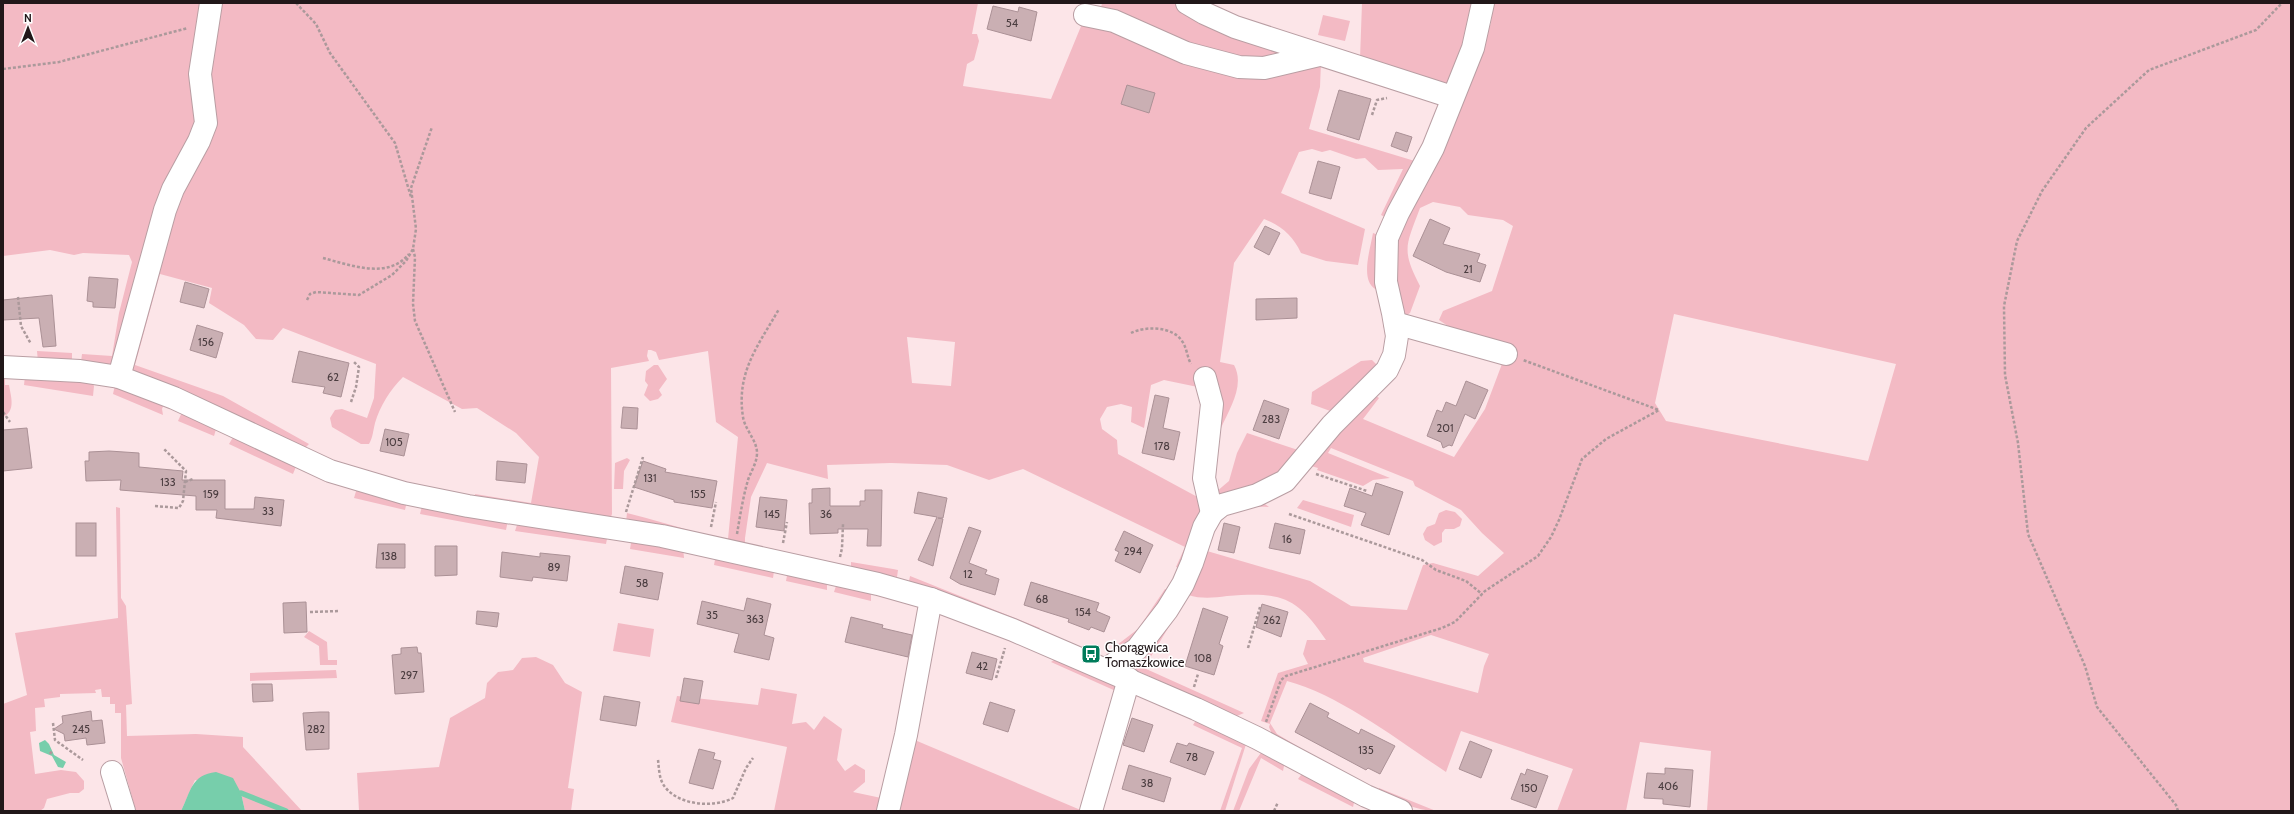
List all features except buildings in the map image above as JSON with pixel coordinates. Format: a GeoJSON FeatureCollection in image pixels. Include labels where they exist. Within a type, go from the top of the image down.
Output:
{"type":"FeatureCollection","features":[{"type":"Feature","properties":{"kind":"street"},"geometry":{"type":"LineString","coordinates":[[1187,3],[1204,14],[1235,27],[1319,55],[1452,96]]}},
{"type":"Feature","properties":{"kind":"street"},"geometry":{"type":"LineString","coordinates":[[1106,669],[1137,649],[1168,610],[1183,584],[1204,527],[1212,513],[1222,505],[1272,488],[1285,481],[1296,470],[1332,425],[1387,370],[1394,355],[1396,336],[1395,322],[1386,282],[1387,238],[1398,213],[1433,148],[1452,96],[1473,48],[1483,3]]}},
{"type":"Feature","properties":{"kind":"street"},"geometry":{"type":"LineString","coordinates":[[119,377],[165,210],[173,189],[204,130],[205,113],[200,74],[210,13]]}},
{"type":"Feature","properties":{"kind":"street"},"geometry":{"type":"LineString","coordinates":[[1085,15],[1114,21],[1186,53],[1239,67],[1272,67],[1319,55]]}},
{"type":"Feature","properties":{"kind":"street"},"geometry":{"type":"LineString","coordinates":[[1395,322],[1506,354]]}},
{"type":"Feature","properties":{"kind":"street"},"geometry":{"type":"LineString","coordinates":[[3,367],[80,371],[119,377],[174,398],[324,468],[374,486],[468,506],[623,528],[878,584],[931,599],[983,618],[1129,679],[1257,738],[1355,791],[1401,811]]}},
{"type":"Feature","properties":{"kind":"street"},"geometry":{"type":"LineString","coordinates":[[1205,378],[1212,404],[1204,478],[1212,513]]}},
{"type":"Feature","properties":{"kind":"street"},"geometry":{"type":"LineString","coordinates":[[888,811],[906,735],[931,599]]}},
{"type":"Feature","properties":{"kind":"street"},"geometry":{"type":"LineString","coordinates":[[1091,811],[1129,679]]}},
{"type":"Feature","properties":{"kind":"street"},"geometry":{"type":"LineString","coordinates":[[112,772],[124,811]]}},
{"type":"Feature","properties":{"kind":"path"},"geometry":{"type":"LineString","coordinates":[[296,3],[316,24],[330,53],[395,143],[417,221],[413,249],[406,261],[392,275],[366,293],[359,295],[316,292],[310,294],[307,300]]}},
{"type":"Feature","properties":{"kind":"path"},"geometry":{"type":"LineString","coordinates":[[2178,811],[2176,805],[2097,707],[2085,666],[2028,534],[2018,443],[2005,375],[2004,306],[2017,241],[2042,191],[2086,128],[2149,70],[2256,30],[2282,3]]}},
{"type":"Feature","properties":{"kind":"path"},"geometry":{"type":"LineString","coordinates":[[3,69],[59,62],[210,13]]}},
{"type":"Feature","properties":{"kind":"path"},"geometry":{"type":"LineString","coordinates":[[1372,115],[1377,100],[1390,97]]}},
{"type":"Feature","properties":{"kind":"path"},"geometry":{"type":"LineString","coordinates":[[412,202],[411,188],[432,127]]}},
{"type":"Feature","properties":{"kind":"path"},"geometry":{"type":"LineString","coordinates":[[323,258],[368,268],[390,268],[402,262],[413,249]]}},
{"type":"Feature","properties":{"kind":"path"},"geometry":{"type":"LineString","coordinates":[[413,249],[415,257],[413,304],[415,321],[455,412]]}},
{"type":"Feature","properties":{"kind":"path"},"geometry":{"type":"LineString","coordinates":[[18,297],[21,326],[31,344]]}},
{"type":"Feature","properties":{"kind":"path"},"geometry":{"type":"LineString","coordinates":[[733,552],[746,486],[757,454],[754,442],[743,418],[742,384],[758,345],[779,309]]}},
{"type":"Feature","properties":{"kind":"path"},"geometry":{"type":"LineString","coordinates":[[1131,333],[1148,328],[1174,334],[1182,339],[1194,368],[1205,378]]}},
{"type":"Feature","properties":{"kind":"path"},"geometry":{"type":"LineString","coordinates":[[1257,738],[1266,722],[1281,680],[1286,676],[1442,628],[1455,622],[1482,594],[1538,556],[1551,537],[1559,520],[1582,459],[1606,439],[1659,410],[1506,354]]}},
{"type":"Feature","properties":{"kind":"path"},"geometry":{"type":"LineString","coordinates":[[351,402],[359,375],[359,367],[354,362]]}},
{"type":"Feature","properties":{"kind":"path"},"geometry":{"type":"LineString","coordinates":[[3,412],[10,422]]}},
{"type":"Feature","properties":{"kind":"path"},"geometry":{"type":"LineString","coordinates":[[155,506],[179,508],[183,501],[186,471],[163,448]]}},
{"type":"Feature","properties":{"kind":"path"},"geometry":{"type":"LineString","coordinates":[[625,513],[643,457]]}},
{"type":"Feature","properties":{"kind":"path"},"geometry":{"type":"LineString","coordinates":[[1315,473],[1367,491]]}},
{"type":"Feature","properties":{"kind":"path"},"geometry":{"type":"LineString","coordinates":[[185,482],[193,479]]}},
{"type":"Feature","properties":{"kind":"path"},"geometry":{"type":"LineString","coordinates":[[711,528],[716,502]]}},
{"type":"Feature","properties":{"kind":"path"},"geometry":{"type":"LineString","coordinates":[[1289,514],[1422,560],[1436,570],[1466,581],[1482,594]]}},
{"type":"Feature","properties":{"kind":"path"},"geometry":{"type":"LineString","coordinates":[[782,550],[787,522]]}},
{"type":"Feature","properties":{"kind":"path"},"geometry":{"type":"LineString","coordinates":[[839,560],[842,548],[843,524]]}},
{"type":"Feature","properties":{"kind":"path"},"geometry":{"type":"LineString","coordinates":[[1248,648],[1260,607]]}},
{"type":"Feature","properties":{"kind":"path"},"geometry":{"type":"LineString","coordinates":[[310,612],[339,611]]}},
{"type":"Feature","properties":{"kind":"path"},"geometry":{"type":"LineString","coordinates":[[996,678],[1006,641]]}},
{"type":"Feature","properties":{"kind":"path"},"geometry":{"type":"LineString","coordinates":[[1193,690],[1198,674]]}},
{"type":"Feature","properties":{"kind":"path"},"geometry":{"type":"LineString","coordinates":[[53,723],[55,740],[83,760]]}},
{"type":"Feature","properties":{"kind":"path"},"geometry":{"type":"LineString","coordinates":[[658,760],[663,784],[671,793],[690,802],[706,805],[722,803],[733,798],[746,768],[753,758]]}},
{"type":"Feature","properties":{"kind":"path"},"geometry":{"type":"LineString","coordinates":[[1274,811],[1278,802]]}},
{"type":"Feature","properties":{"kind":"shaded area"},"geometry":{"type":"Polygon","coordinates":[[[3,3],[978,3],[972,34],[977,34],[979,41],[974,60],[967,64],[963,86],[1051,99],[1084,19],[1177,54],[1321,62],[1320,87],[1309,129],[1418,162],[1387,218],[1381,215],[1403,169],[1378,170],[1365,158],[1356,159],[1330,150],[1322,152],[1312,149],[1299,152],[1281,193],[1365,229],[1358,265],[1326,261],[1301,253],[1291,237],[1282,228],[1264,219],[1234,263],[1220,362],[1234,365],[1238,380],[1232,405],[1221,428],[1213,428],[1217,391],[1164,380],[1151,385],[1144,428],[1131,422],[1132,407],[1121,404],[1107,407],[1100,419],[1102,429],[1117,440],[1118,454],[1203,500],[1204,511],[1180,568],[1176,567],[1185,547],[1023,469],[989,480],[947,465],[891,463],[827,465],[828,479],[767,463],[751,497],[745,538],[745,543],[756,545],[752,548],[711,537],[711,535],[728,539],[738,437],[716,422],[708,351],[659,360],[656,352],[648,350],[647,356],[649,361],[611,368],[612,514],[610,519],[476,501],[475,494],[531,503],[539,457],[516,433],[477,408],[462,409],[403,377],[394,387],[383,404],[377,417],[369,444],[361,444],[332,427],[330,418],[335,410],[342,409],[367,418],[374,398],[376,364],[283,328],[273,340],[256,339],[244,325],[209,303],[212,288],[160,274],[135,365],[223,396],[309,444],[305,448],[115,366],[81,362],[82,354],[112,356],[119,313],[132,262],[129,255],[83,253],[74,255],[50,250],[3,256],[3,3]],[[907,337],[912,383],[951,386],[955,342],[907,337]]]}},
{"type":"Feature","properties":{"kind":"shaded area"},"geometry":{"type":"Polygon","coordinates":[[[1102,3],[1179,3],[1292,50],[1247,64],[1100,13],[1102,3]]]}},
{"type":"Feature","properties":{"kind":"shaded area"},"geometry":{"type":"Polygon","coordinates":[[[1362,3],[1478,3],[1468,46],[1464,58],[1454,77],[1449,82],[1437,83],[1393,74],[1276,37],[1270,32],[1268,27],[1268,25],[1271,30],[1360,59],[1362,3]]]}},
{"type":"Feature","properties":{"kind":"shaded area"},"geometry":{"type":"Polygon","coordinates":[[[1492,3],[2291,3],[2291,811],[1707,811],[1711,751],[1640,742],[1626,811],[1557,811],[1573,769],[1461,731],[1446,772],[1369,720],[1328,697],[1287,681],[1270,723],[1277,734],[1347,776],[1346,778],[1273,737],[1269,727],[1270,724],[1261,721],[1278,673],[1308,664],[1303,654],[1307,640],[1326,640],[1315,625],[1295,605],[1273,596],[1245,595],[1207,598],[1188,595],[1144,668],[1244,713],[1237,716],[1136,670],[1136,663],[1168,620],[1185,593],[1203,542],[1212,523],[1222,513],[1238,505],[1262,502],[1269,507],[1242,508],[1229,513],[1218,525],[1207,551],[1310,581],[1351,606],[1407,610],[1423,565],[1433,563],[1478,576],[1504,553],[1482,533],[1461,510],[1415,486],[1413,481],[1331,448],[1328,453],[1390,478],[1373,480],[1363,486],[1317,470],[1318,468],[1311,466],[1310,462],[1348,417],[1375,395],[1379,398],[1363,419],[1454,457],[1485,409],[1508,348],[1443,329],[1448,326],[1439,320],[1443,311],[1492,291],[1513,226],[1503,220],[1468,215],[1460,207],[1433,202],[1420,208],[1411,231],[1408,255],[1410,264],[1420,286],[1410,313],[1405,316],[1399,310],[1391,264],[1393,242],[1402,215],[1461,98],[1491,23],[1492,3]],[[1674,314],[1655,403],[1666,421],[1868,461],[1896,364],[1674,314]],[[1431,635],[1363,658],[1364,662],[1478,693],[1484,666],[1489,654],[1431,635]]]}},
{"type":"Feature","properties":{"kind":"shaded area"},"geometry":{"type":"Polygon","coordinates":[[[1323,15],[1350,21],[1345,41],[1318,35],[1323,15]]]}},
{"type":"Feature","properties":{"kind":"shaded area"},"geometry":{"type":"Polygon","coordinates":[[[1373,233],[1378,235],[1380,291],[1373,288],[1367,275],[1368,258],[1373,233]]]}},
{"type":"Feature","properties":{"kind":"shaded area"},"geometry":{"type":"Polygon","coordinates":[[[37,351],[72,353],[72,364],[38,362],[37,351]]]}},
{"type":"Feature","properties":{"kind":"shaded area"},"geometry":{"type":"Polygon","coordinates":[[[1372,360],[1378,366],[1333,412],[1311,404],[1312,392],[1361,361],[1372,360]]]}},
{"type":"Feature","properties":{"kind":"shaded area"},"geometry":{"type":"Polygon","coordinates":[[[654,365],[658,365],[667,379],[659,390],[662,395],[658,399],[650,401],[644,395],[648,385],[645,381],[646,371],[654,365]]]}},
{"type":"Feature","properties":{"kind":"shaded area"},"geometry":{"type":"Polygon","coordinates":[[[3,376],[5,376],[5,385],[9,385],[12,403],[10,411],[3,417],[3,376]]]}},
{"type":"Feature","properties":{"kind":"shaded area"},"geometry":{"type":"Polygon","coordinates":[[[25,376],[91,380],[94,386],[93,396],[24,385],[25,376]]]}},
{"type":"Feature","properties":{"kind":"shaded area"},"geometry":{"type":"Polygon","coordinates":[[[115,385],[165,401],[162,409],[163,415],[113,394],[115,385]]]}},
{"type":"Feature","properties":{"kind":"shaded area"},"geometry":{"type":"Polygon","coordinates":[[[183,410],[217,426],[214,436],[178,421],[183,410]]]}},
{"type":"Feature","properties":{"kind":"shaded area"},"geometry":{"type":"Polygon","coordinates":[[[1247,433],[1301,451],[1285,473],[1221,501],[1216,492],[1229,481],[1237,453],[1247,433]]]}},
{"type":"Feature","properties":{"kind":"shaded area"},"geometry":{"type":"Polygon","coordinates":[[[235,434],[297,464],[293,474],[229,444],[235,434]]]}},
{"type":"Feature","properties":{"kind":"shaded area"},"geometry":{"type":"Polygon","coordinates":[[[627,458],[630,460],[624,471],[623,489],[614,489],[615,463],[627,458]]]}},
{"type":"Feature","properties":{"kind":"shaded area"},"geometry":{"type":"Polygon","coordinates":[[[357,488],[407,501],[405,510],[354,498],[357,488]]]}},
{"type":"Feature","properties":{"kind":"shaded area"},"geometry":{"type":"Polygon","coordinates":[[[1303,500],[1354,515],[1351,527],[1297,508],[1303,500]]]}},
{"type":"Feature","properties":{"kind":"shaded area"},"geometry":{"type":"Polygon","coordinates":[[[422,506],[508,520],[506,530],[420,514],[422,506]]]}},
{"type":"Feature","properties":{"kind":"shaded area"},"geometry":{"type":"Polygon","coordinates":[[[116,507],[120,508],[121,598],[126,606],[132,704],[126,705],[127,736],[196,734],[243,737],[243,747],[302,811],[245,811],[241,793],[195,780],[181,811],[136,811],[121,758],[121,713],[115,713],[115,704],[110,704],[110,697],[102,697],[101,689],[95,690],[96,693],[60,694],[60,697],[44,699],[45,707],[35,708],[36,731],[30,732],[35,774],[61,770],[76,772],[84,781],[84,789],[79,793],[70,793],[47,799],[44,808],[40,811],[3,811],[3,704],[27,695],[15,633],[118,618],[116,507]]]}},
{"type":"Feature","properties":{"kind":"shaded area"},"geometry":{"type":"Polygon","coordinates":[[[1446,510],[1455,512],[1462,519],[1460,526],[1454,529],[1445,529],[1442,533],[1442,542],[1434,546],[1425,540],[1423,534],[1427,527],[1435,524],[1439,513],[1446,510]]]}},
{"type":"Feature","properties":{"kind":"shaded area"},"geometry":{"type":"Polygon","coordinates":[[[627,513],[699,533],[697,535],[626,522],[627,513]]]}},
{"type":"Feature","properties":{"kind":"shaded area"},"geometry":{"type":"Polygon","coordinates":[[[518,522],[608,533],[606,544],[515,531],[518,522]]]}},
{"type":"Feature","properties":{"kind":"shaded area"},"geometry":{"type":"Polygon","coordinates":[[[632,537],[683,547],[684,558],[630,549],[632,537]]]}},
{"type":"Feature","properties":{"kind":"shaded area"},"geometry":{"type":"Polygon","coordinates":[[[716,554],[774,571],[773,578],[714,565],[716,554]]]}},
{"type":"Feature","properties":{"kind":"shaded area"},"geometry":{"type":"Polygon","coordinates":[[[851,562],[898,570],[897,577],[851,568],[851,562]]]}},
{"type":"Feature","properties":{"kind":"shaded area"},"geometry":{"type":"Polygon","coordinates":[[[788,570],[823,579],[827,585],[827,590],[786,581],[788,570]]]}},
{"type":"Feature","properties":{"kind":"shaded area"},"geometry":{"type":"Polygon","coordinates":[[[910,576],[1040,628],[1038,630],[909,581],[910,576]]]}},
{"type":"Feature","properties":{"kind":"shaded area"},"geometry":{"type":"Polygon","coordinates":[[[836,586],[871,591],[871,601],[834,592],[836,586]]]}},
{"type":"Feature","properties":{"kind":"shaded area"},"geometry":{"type":"Polygon","coordinates":[[[1165,589],[1173,592],[1118,654],[1113,648],[1138,629],[1165,589]]]}},
{"type":"Feature","properties":{"kind":"shaded area"},"geometry":{"type":"Polygon","coordinates":[[[618,623],[654,629],[650,657],[613,651],[618,623]]]}},
{"type":"Feature","properties":{"kind":"shaded area"},"geometry":{"type":"Polygon","coordinates":[[[309,631],[327,642],[328,660],[337,660],[337,665],[320,665],[319,646],[304,637],[309,631]]]}},
{"type":"Feature","properties":{"kind":"shaded area"},"geometry":{"type":"Polygon","coordinates":[[[536,657],[553,665],[565,683],[582,692],[568,788],[574,789],[571,811],[359,811],[357,773],[439,767],[450,718],[485,698],[487,683],[498,672],[513,670],[522,658],[536,657]]]}},
{"type":"Feature","properties":{"kind":"shaded area"},"geometry":{"type":"Polygon","coordinates":[[[1057,658],[1117,682],[1118,692],[1051,662],[1057,658]]]}},
{"type":"Feature","properties":{"kind":"shaded area"},"geometry":{"type":"Polygon","coordinates":[[[336,670],[337,678],[250,681],[250,673],[336,670]]]}},
{"type":"Feature","properties":{"kind":"shaded area"},"geometry":{"type":"Polygon","coordinates":[[[761,688],[797,694],[792,724],[806,722],[814,730],[824,716],[842,729],[837,760],[845,771],[855,764],[865,770],[865,782],[853,792],[886,799],[883,811],[774,811],[787,747],[671,722],[677,696],[758,705],[761,688]]]}},
{"type":"Feature","properties":{"kind":"shaded area"},"geometry":{"type":"Polygon","coordinates":[[[1195,722],[1205,722],[1247,741],[1225,811],[1220,811],[1242,748],[1193,725],[1195,722]]]}},
{"type":"Feature","properties":{"kind":"shaded area"},"geometry":{"type":"Polygon","coordinates":[[[910,738],[1083,811],[893,811],[910,738]]]}},
{"type":"Feature","properties":{"kind":"shaded area"},"geometry":{"type":"Polygon","coordinates":[[[45,740],[49,744],[54,755],[66,762],[63,768],[58,767],[52,756],[40,751],[39,743],[45,740]]]}},
{"type":"Feature","properties":{"kind":"shaded area"},"geometry":{"type":"Polygon","coordinates":[[[1263,750],[1285,761],[1283,771],[1261,758],[1239,811],[1233,811],[1249,769],[1263,750]]]}},
{"type":"Feature","properties":{"kind":"shaded area"},"geometry":{"type":"Polygon","coordinates":[[[1304,771],[1355,798],[1353,807],[1298,779],[1304,771]]]}},
{"type":"Feature","properties":{"kind":"shaded area"},"geometry":{"type":"Polygon","coordinates":[[[216,772],[233,778],[241,793],[245,811],[181,811],[193,785],[197,780],[208,774],[216,772]]]}},
{"type":"Feature","properties":{"kind":"shaded area"},"geometry":{"type":"Polygon","coordinates":[[[1379,788],[1436,811],[1429,811],[1407,805],[1379,792],[1379,788]]]}},
{"type":"Feature","properties":{"kind":"waterway"},"geometry":{"type":"LineString","coordinates":[[241,793],[286,811]]}},
{"type":"Feature","properties":{"kind":"place","name":"Chorągwica Tomaszkowice"},"geometry":{"type":"Point","coordinates":[1091,654]}}]}
